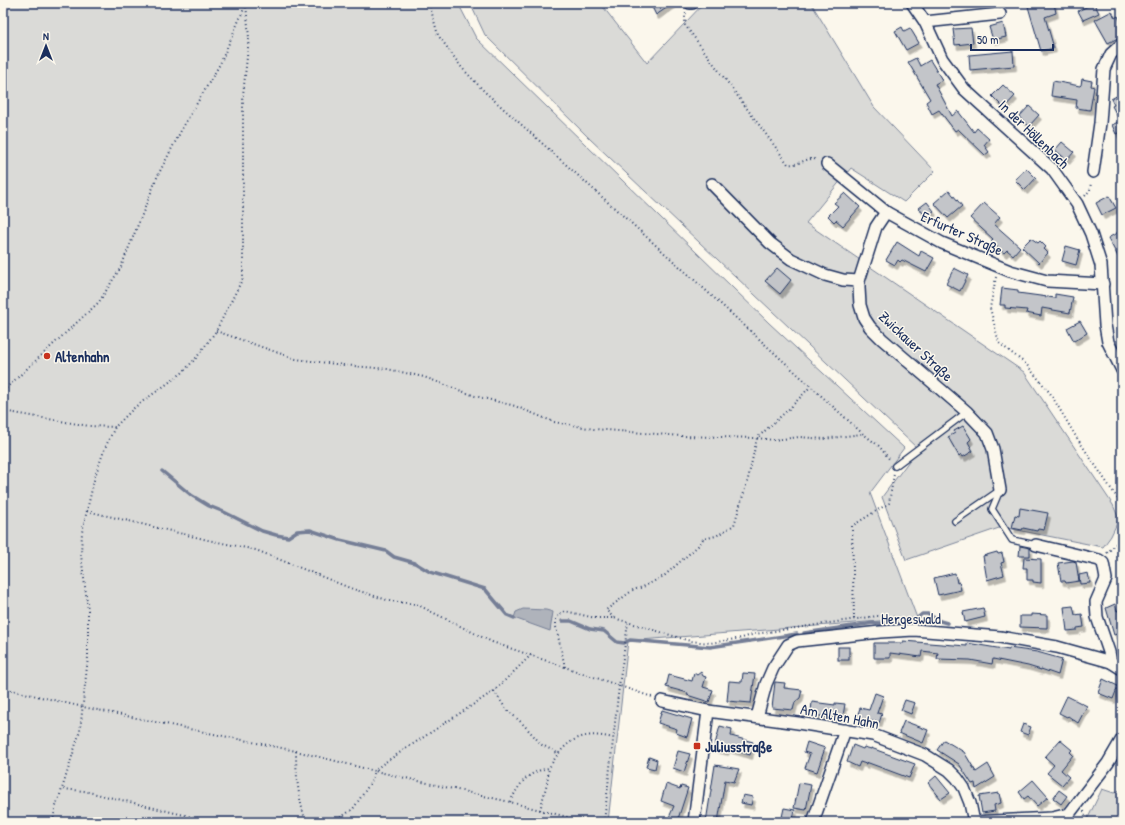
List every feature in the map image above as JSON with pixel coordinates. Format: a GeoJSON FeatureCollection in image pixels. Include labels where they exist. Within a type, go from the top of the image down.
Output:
{"type":"FeatureCollection","features":[{"type":"Feature","properties":{"kind":"street","name":"In der Höllenbach"},"geometry":{"type":"LineString","coordinates":[[912,3],[926,22],[942,59],[964,89],[1052,169],[1077,204],[1093,240],[1101,265],[1105,325],[1108,342],[1122,370]]}},
{"type":"Feature","properties":{"kind":"street"},"geometry":{"type":"LineString","coordinates":[[926,22],[1000,14]]}},
{"type":"Feature","properties":{"kind":"street"},"geometry":{"type":"LineString","coordinates":[[1093,172],[1100,123],[1104,69],[1112,54],[1122,44]]}},
{"type":"Feature","properties":{"kind":"street","name":"Erfurter Straße"},"geometry":{"type":"LineString","coordinates":[[827,164],[886,212],[942,243],[1010,271],[1047,281],[1103,284]]}},
{"type":"Feature","properties":{"kind":"street"},"geometry":{"type":"LineString","coordinates":[[712,184],[770,243],[791,259],[825,275],[843,280],[859,281]]}},
{"type":"Feature","properties":{"kind":"street","name":"Zwickauer Straße"},"geometry":{"type":"LineString","coordinates":[[886,212],[876,226],[859,281],[860,305],[864,318],[870,327],[967,412],[987,434],[992,449],[1000,490]]}},
{"type":"Feature","properties":{"kind":"street"},"geometry":{"type":"LineString","coordinates":[[1036,545],[1099,560],[1103,563],[1106,579],[1096,602],[1096,617],[1109,652],[1111,662]]}},
{"type":"Feature","properties":{"kind":"street","name":"Hergeswald"},"geometry":{"type":"LineString","coordinates":[[757,717],[766,684],[773,668],[788,646],[797,641],[914,630],[1000,637],[1057,648],[1111,662],[1122,669]]}},
{"type":"Feature","properties":{"kind":"street"},"geometry":{"type":"LineString","coordinates":[[662,701],[708,711],[694,822]]}},
{"type":"Feature","properties":{"kind":"street","name":"Am Alten Hahn"},"geometry":{"type":"LineString","coordinates":[[708,711],[873,735],[925,756],[949,770],[957,778],[964,788],[970,803],[974,822]]}},
{"type":"Feature","properties":{"kind":"street"},"geometry":{"type":"LineString","coordinates":[[814,822],[845,730]]}},
{"type":"Feature","properties":{"kind":"street"},"geometry":{"type":"LineString","coordinates":[[974,822],[1052,818],[1069,814],[1108,763],[1122,739]]}},
{"type":"Feature","properties":{"kind":"lane"},"geometry":{"type":"LineString","coordinates":[[895,466],[967,412]]}},
{"type":"Feature","properties":{"kind":"lane"},"geometry":{"type":"LineString","coordinates":[[955,521],[1000,490]]}},
{"type":"Feature","properties":{"kind":"lane"},"geometry":{"type":"LineString","coordinates":[[1000,490],[992,509],[1012,540],[1036,545]]}},
{"type":"Feature","properties":{"kind":"path"},"geometry":{"type":"LineString","coordinates":[[429,3],[438,35],[462,68],[481,87],[684,270],[862,434],[879,446],[895,466],[889,503],[852,526],[854,619]]}},
{"type":"Feature","properties":{"kind":"path"},"geometry":{"type":"LineString","coordinates":[[691,3],[685,15],[686,25],[788,164],[794,165],[810,158],[827,164]]}},
{"type":"Feature","properties":{"kind":"path"},"geometry":{"type":"LineString","coordinates":[[54,822],[55,809],[80,731],[83,707],[88,657],[88,610],[81,555],[82,532],[95,476],[105,448],[115,427],[135,407],[182,373],[197,357],[216,332],[244,278],[244,95],[249,38],[246,4]]}},
{"type":"Feature","properties":{"kind":"path"},"geometry":{"type":"LineString","coordinates":[[3,391],[100,302],[121,267],[158,175],[183,127],[220,64],[246,4]]}},
{"type":"Feature","properties":{"kind":"path"},"geometry":{"type":"LineString","coordinates":[[998,266],[990,308],[999,343],[1026,364],[1050,393],[1075,435],[1120,502],[1122,508]]}},
{"type":"Feature","properties":{"kind":"path"},"geometry":{"type":"LineString","coordinates":[[216,332],[296,359],[387,369],[424,377],[475,396],[515,406],[554,422],[594,429],[681,436],[758,438],[773,440],[800,438],[824,439],[862,434]]}},
{"type":"Feature","properties":{"kind":"path"},"geometry":{"type":"LineString","coordinates":[[614,618],[606,610],[633,590],[643,587],[664,576],[699,546],[703,539],[716,536],[734,525],[758,438],[810,387]]}},
{"type":"Feature","properties":{"kind":"path"},"geometry":{"type":"LineString","coordinates":[[3,411],[89,426],[115,427]]}},
{"type":"Feature","properties":{"kind":"path"},"geometry":{"type":"LineString","coordinates":[[86,510],[208,540],[256,550],[350,588],[390,601],[416,604],[492,642],[662,701]]}},
{"type":"Feature","properties":{"kind":"path"},"geometry":{"type":"LineString","coordinates":[[1099,560],[1122,538]]}},
{"type":"Feature","properties":{"kind":"path"},"geometry":{"type":"LineString","coordinates":[[565,667],[556,627],[556,619],[565,611],[595,618],[614,618],[690,641],[710,642],[877,616],[898,617],[911,620]]}},
{"type":"Feature","properties":{"kind":"path"},"geometry":{"type":"LineString","coordinates":[[604,822],[619,686],[628,622]]}},
{"type":"Feature","properties":{"kind":"path"},"geometry":{"type":"LineString","coordinates":[[334,822],[353,809],[371,782],[375,771],[381,765],[494,691],[531,655]]}},
{"type":"Feature","properties":{"kind":"path"},"geometry":{"type":"LineString","coordinates":[[3,688],[83,707],[296,751],[510,802],[586,822]]}},
{"type":"Feature","properties":{"kind":"path"},"geometry":{"type":"LineString","coordinates":[[494,691],[506,709],[522,723],[542,745],[557,754]]}},
{"type":"Feature","properties":{"kind":"path"},"geometry":{"type":"LineString","coordinates":[[540,810],[549,768],[557,754],[577,738],[589,735],[601,735],[614,738]]}},
{"type":"Feature","properties":{"kind":"path"},"geometry":{"type":"LineString","coordinates":[[296,751],[296,778],[306,822]]}},
{"type":"Feature","properties":{"kind":"path"},"geometry":{"type":"LineString","coordinates":[[510,802],[524,779],[538,770],[549,768]]}},
{"type":"Feature","properties":{"kind":"path"},"geometry":{"type":"LineString","coordinates":[[62,788],[84,791],[213,822]]}},
{"type":"Feature","properties":{"kind":"path"},"geometry":{"type":"LineString","coordinates":[[568,822],[573,819]]}},
{"type":"Feature","properties":{"kind":"shaded area"},"geometry":{"type":"Polygon","coordinates":[[[3,3],[458,3],[476,38],[769,323],[904,448],[870,493],[917,618],[628,641],[608,822],[3,822],[3,3]]]}},
{"type":"Feature","properties":{"kind":"shaded area"},"geometry":{"type":"Polygon","coordinates":[[[470,3],[600,3],[647,63],[704,3],[811,3],[874,107],[935,171],[904,202],[851,168],[806,223],[1024,372],[1113,505],[1119,519],[1111,536],[1103,547],[1002,527],[906,560],[882,497],[918,449],[590,139],[485,35],[470,3]]]}},
{"type":"Feature","properties":{"kind":"shaded area"},"geometry":{"type":"Polygon","coordinates":[[[523,609],[546,610],[553,612],[550,631],[514,618],[516,612],[523,609]]]}},
{"type":"Feature","properties":{"kind":"shaded area"},"geometry":{"type":"Polygon","coordinates":[[[1102,789],[1114,793],[1122,789],[1122,822],[1086,822],[1102,789]]]}},
{"type":"Feature","properties":{"kind":"building"},"geometry":{"type":"Polygon","coordinates":[[[650,3],[674,3],[656,15],[650,3]]]}},
{"type":"Feature","properties":{"kind":"building"},"geometry":{"type":"Polygon","coordinates":[[[1027,3],[1054,3],[1056,13],[1045,17],[1054,48],[1041,51],[1027,3]]]}},
{"type":"Feature","properties":{"kind":"building"},"geometry":{"type":"Polygon","coordinates":[[[1094,3],[1099,13],[1083,20],[1078,11],[1094,3]]]}},
{"type":"Feature","properties":{"kind":"building"},"geometry":{"type":"Polygon","coordinates":[[[1112,11],[1115,18],[1118,16],[1122,24],[1122,36],[1108,43],[1095,20],[1112,11]]]}},
{"type":"Feature","properties":{"kind":"building"},"geometry":{"type":"Polygon","coordinates":[[[1003,23],[1006,37],[993,40],[989,27],[1003,23]]]}},
{"type":"Feature","properties":{"kind":"building"},"geometry":{"type":"Polygon","coordinates":[[[902,27],[904,31],[910,28],[919,43],[906,50],[895,31],[902,27]]]}},
{"type":"Feature","properties":{"kind":"building"},"geometry":{"type":"Polygon","coordinates":[[[971,28],[973,43],[955,45],[953,29],[971,28]]]}},
{"type":"Feature","properties":{"kind":"building"},"geometry":{"type":"Polygon","coordinates":[[[1013,51],[1014,66],[970,70],[969,55],[1013,51]]]}},
{"type":"Feature","properties":{"kind":"building"},"geometry":{"type":"Polygon","coordinates":[[[916,58],[920,66],[930,60],[942,80],[935,84],[952,116],[958,111],[974,132],[977,128],[989,139],[984,145],[989,152],[985,155],[958,129],[955,131],[939,110],[932,114],[926,102],[930,99],[908,62],[916,58]]]}},
{"type":"Feature","properties":{"kind":"building"},"geometry":{"type":"Polygon","coordinates":[[[1082,79],[1092,81],[1091,86],[1094,87],[1090,110],[1076,108],[1077,100],[1051,96],[1053,81],[1080,86],[1082,79]]]}},
{"type":"Feature","properties":{"kind":"building"},"geometry":{"type":"Polygon","coordinates":[[[1003,85],[1015,96],[1004,108],[992,96],[1003,85]]]}},
{"type":"Feature","properties":{"kind":"building"},"geometry":{"type":"Polygon","coordinates":[[[1122,93],[1122,131],[1116,134],[1112,125],[1120,121],[1112,106],[1114,105],[1111,99],[1122,93]]]}},
{"type":"Feature","properties":{"kind":"building"},"geometry":{"type":"Polygon","coordinates":[[[1029,106],[1039,115],[1029,126],[1019,117],[1029,106]]]}},
{"type":"Feature","properties":{"kind":"building"},"geometry":{"type":"Polygon","coordinates":[[[1062,142],[1074,152],[1067,160],[1055,150],[1062,142]]]}},
{"type":"Feature","properties":{"kind":"building"},"geometry":{"type":"Polygon","coordinates":[[[1026,168],[1036,178],[1025,190],[1015,180],[1026,168]]]}},
{"type":"Feature","properties":{"kind":"building"},"geometry":{"type":"Polygon","coordinates":[[[949,190],[962,206],[948,218],[934,203],[949,190]]]}},
{"type":"Feature","properties":{"kind":"building"},"geometry":{"type":"Polygon","coordinates":[[[845,193],[860,207],[843,226],[836,220],[834,222],[828,216],[838,206],[834,203],[845,193]]]}},
{"type":"Feature","properties":{"kind":"building"},"geometry":{"type":"Polygon","coordinates":[[[1109,196],[1116,208],[1102,215],[1096,203],[1109,196]]]}},
{"type":"Feature","properties":{"kind":"building"},"geometry":{"type":"Polygon","coordinates":[[[927,202],[934,211],[926,217],[919,208],[927,202]]]}},
{"type":"Feature","properties":{"kind":"building"},"geometry":{"type":"Polygon","coordinates":[[[984,203],[1000,217],[994,224],[1020,247],[1013,255],[1007,250],[1004,253],[991,241],[993,239],[970,218],[984,203]]]}},
{"type":"Feature","properties":{"kind":"building"},"geometry":{"type":"Polygon","coordinates":[[[1122,230],[1122,264],[1108,238],[1122,230]]]}},
{"type":"Feature","properties":{"kind":"building"},"geometry":{"type":"Polygon","coordinates":[[[1031,238],[1038,243],[1040,241],[1046,247],[1044,249],[1048,253],[1039,263],[1022,247],[1031,238]]]}},
{"type":"Feature","properties":{"kind":"building"},"geometry":{"type":"Polygon","coordinates":[[[897,242],[919,256],[921,251],[934,258],[926,272],[902,260],[900,262],[898,260],[895,265],[886,260],[897,242]]]}},
{"type":"Feature","properties":{"kind":"building"},"geometry":{"type":"Polygon","coordinates":[[[1066,246],[1080,250],[1076,265],[1062,261],[1066,246]]]}},
{"type":"Feature","properties":{"kind":"building"},"geometry":{"type":"Polygon","coordinates":[[[777,268],[791,280],[780,294],[765,281],[777,268]]]}},
{"type":"Feature","properties":{"kind":"building"},"geometry":{"type":"Polygon","coordinates":[[[954,268],[968,275],[960,291],[946,284],[954,268]]]}},
{"type":"Feature","properties":{"kind":"building"},"geometry":{"type":"Polygon","coordinates":[[[1002,288],[1018,290],[1018,293],[1055,298],[1055,294],[1073,297],[1070,313],[1042,308],[1041,316],[1026,313],[1027,310],[1005,308],[1005,305],[1000,305],[1002,288]]]}},
{"type":"Feature","properties":{"kind":"building"},"geometry":{"type":"Polygon","coordinates":[[[1080,321],[1087,333],[1074,341],[1067,328],[1080,321]]]}},
{"type":"Feature","properties":{"kind":"building"},"geometry":{"type":"Polygon","coordinates":[[[963,426],[971,439],[968,442],[973,451],[963,457],[961,454],[959,456],[948,437],[955,433],[954,431],[963,426]]]}},
{"type":"Feature","properties":{"kind":"building"},"geometry":{"type":"Polygon","coordinates":[[[1020,508],[1048,513],[1044,530],[1038,529],[1037,531],[1023,528],[1022,530],[1012,528],[1015,515],[1019,516],[1020,508]]]}},
{"type":"Feature","properties":{"kind":"building"},"geometry":{"type":"Polygon","coordinates":[[[1020,546],[1030,548],[1030,556],[1019,556],[1020,546]]]}},
{"type":"Feature","properties":{"kind":"building"},"geometry":{"type":"Polygon","coordinates":[[[997,552],[998,554],[1002,553],[1004,562],[1001,563],[1004,575],[987,580],[983,556],[997,552]]]}},
{"type":"Feature","properties":{"kind":"building"},"geometry":{"type":"Polygon","coordinates":[[[1024,558],[1041,559],[1041,583],[1033,582],[1033,580],[1027,580],[1027,568],[1023,568],[1024,558]]]}},
{"type":"Feature","properties":{"kind":"building"},"geometry":{"type":"Polygon","coordinates":[[[1076,562],[1079,581],[1066,583],[1065,581],[1061,581],[1058,563],[1076,562]]]}},
{"type":"Feature","properties":{"kind":"building"},"geometry":{"type":"Polygon","coordinates":[[[955,573],[957,583],[959,582],[961,590],[938,595],[934,578],[955,573]]]}},
{"type":"Feature","properties":{"kind":"building"},"geometry":{"type":"Polygon","coordinates":[[[1088,573],[1090,583],[1080,584],[1079,575],[1088,573]]]}},
{"type":"Feature","properties":{"kind":"building"},"geometry":{"type":"Polygon","coordinates":[[[1115,604],[1117,611],[1122,609],[1122,632],[1114,635],[1106,608],[1115,604]]]}},
{"type":"Feature","properties":{"kind":"building"},"geometry":{"type":"Polygon","coordinates":[[[1073,606],[1075,615],[1082,614],[1084,627],[1077,628],[1077,630],[1067,631],[1064,607],[1073,606]]]}},
{"type":"Feature","properties":{"kind":"building"},"geometry":{"type":"Polygon","coordinates":[[[983,608],[985,617],[965,622],[963,612],[983,608]]]}},
{"type":"Feature","properties":{"kind":"building"},"geometry":{"type":"Polygon","coordinates":[[[1031,614],[1047,615],[1047,628],[1020,627],[1020,616],[1031,616],[1031,614]]]}},
{"type":"Feature","properties":{"kind":"building"},"geometry":{"type":"Polygon","coordinates":[[[903,641],[967,646],[967,643],[1009,650],[1009,648],[1037,652],[1062,659],[1058,675],[1041,669],[993,659],[992,664],[970,660],[937,659],[938,653],[922,651],[921,657],[890,653],[890,658],[874,658],[874,643],[903,643],[903,641]]]}},
{"type":"Feature","properties":{"kind":"building"},"geometry":{"type":"Polygon","coordinates":[[[838,647],[849,647],[849,660],[838,660],[838,647]]]}},
{"type":"Feature","properties":{"kind":"building"},"geometry":{"type":"Polygon","coordinates":[[[701,672],[703,676],[706,677],[703,687],[713,690],[709,702],[687,695],[688,693],[666,687],[669,675],[692,681],[694,673],[697,675],[701,672]]]}},
{"type":"Feature","properties":{"kind":"building"},"geometry":{"type":"Polygon","coordinates":[[[743,673],[755,674],[751,703],[727,701],[729,681],[742,682],[743,673]]]}},
{"type":"Feature","properties":{"kind":"building"},"geometry":{"type":"Polygon","coordinates":[[[1103,679],[1118,686],[1113,699],[1098,693],[1103,679]]]}},
{"type":"Feature","properties":{"kind":"building"},"geometry":{"type":"Polygon","coordinates":[[[775,682],[785,683],[784,688],[802,690],[800,698],[795,702],[793,710],[772,708],[775,682]]]}},
{"type":"Feature","properties":{"kind":"building"},"geometry":{"type":"Polygon","coordinates":[[[875,693],[883,696],[877,713],[882,714],[879,723],[872,721],[871,725],[856,720],[860,708],[869,710],[875,693]]]}},
{"type":"Feature","properties":{"kind":"building"},"geometry":{"type":"Polygon","coordinates":[[[1067,696],[1087,706],[1078,723],[1068,716],[1067,717],[1059,713],[1067,696]]]}},
{"type":"Feature","properties":{"kind":"building"},"geometry":{"type":"Polygon","coordinates":[[[905,700],[915,703],[911,714],[901,710],[905,700]]]}},
{"type":"Feature","properties":{"kind":"building"},"geometry":{"type":"Polygon","coordinates":[[[812,702],[835,705],[835,703],[845,704],[843,716],[834,715],[834,718],[814,715],[814,712],[811,711],[812,702]]]}},
{"type":"Feature","properties":{"kind":"building"},"geometry":{"type":"Polygon","coordinates":[[[662,710],[692,719],[687,737],[676,733],[677,729],[658,723],[662,710]]]}},
{"type":"Feature","properties":{"kind":"building"},"geometry":{"type":"Polygon","coordinates":[[[904,721],[928,730],[923,743],[899,733],[904,721]]]}},
{"type":"Feature","properties":{"kind":"building"},"geometry":{"type":"Polygon","coordinates":[[[1023,724],[1031,727],[1028,735],[1020,732],[1023,724]]]}},
{"type":"Feature","properties":{"kind":"building"},"geometry":{"type":"Polygon","coordinates":[[[720,726],[732,729],[731,736],[753,742],[750,755],[727,748],[726,751],[714,748],[720,726]]]}},
{"type":"Feature","properties":{"kind":"building"},"geometry":{"type":"Polygon","coordinates":[[[944,740],[964,752],[976,772],[988,764],[995,777],[976,789],[975,783],[972,784],[959,764],[937,750],[944,740]]]}},
{"type":"Feature","properties":{"kind":"building"},"geometry":{"type":"Polygon","coordinates":[[[1060,740],[1072,750],[1070,752],[1073,755],[1061,770],[1069,777],[1062,785],[1047,773],[1054,765],[1045,757],[1060,740]]]}},
{"type":"Feature","properties":{"kind":"building"},"geometry":{"type":"Polygon","coordinates":[[[807,742],[825,748],[817,772],[805,768],[810,754],[804,752],[807,742]]]}},
{"type":"Feature","properties":{"kind":"building"},"geometry":{"type":"Polygon","coordinates":[[[853,745],[863,749],[864,747],[871,748],[915,764],[909,778],[866,762],[866,764],[860,762],[858,767],[847,762],[853,745]]]}},
{"type":"Feature","properties":{"kind":"building"},"geometry":{"type":"Polygon","coordinates":[[[678,751],[690,754],[684,772],[673,768],[678,751]]]}},
{"type":"Feature","properties":{"kind":"building"},"geometry":{"type":"Polygon","coordinates":[[[649,757],[657,760],[655,769],[646,767],[649,757]]]}},
{"type":"Feature","properties":{"kind":"building"},"geometry":{"type":"Polygon","coordinates":[[[715,765],[739,769],[734,782],[725,780],[718,822],[706,822],[715,765]]]}},
{"type":"Feature","properties":{"kind":"building"},"geometry":{"type":"Polygon","coordinates":[[[936,776],[950,793],[941,799],[928,783],[936,776]]]}},
{"type":"Feature","properties":{"kind":"building"},"geometry":{"type":"Polygon","coordinates":[[[1033,780],[1048,797],[1037,806],[1028,796],[1024,799],[1019,792],[1033,780]]]}},
{"type":"Feature","properties":{"kind":"building"},"geometry":{"type":"Polygon","coordinates":[[[799,783],[811,785],[806,810],[794,808],[799,783]]]}},
{"type":"Feature","properties":{"kind":"building"},"geometry":{"type":"Polygon","coordinates":[[[666,784],[680,789],[681,786],[688,788],[677,822],[667,822],[674,806],[661,801],[666,784]]]}},
{"type":"Feature","properties":{"kind":"building"},"geometry":{"type":"Polygon","coordinates":[[[1059,790],[1067,796],[1061,804],[1053,798],[1059,790]]]}},
{"type":"Feature","properties":{"kind":"building"},"geometry":{"type":"Polygon","coordinates":[[[999,793],[1001,803],[994,805],[995,811],[982,813],[979,796],[999,793]]]}},
{"type":"Feature","properties":{"kind":"building"},"geometry":{"type":"Polygon","coordinates":[[[743,795],[753,797],[751,805],[741,803],[743,795]]]}},
{"type":"Feature","properties":{"kind":"building"},"geometry":{"type":"Polygon","coordinates":[[[784,808],[795,810],[793,819],[782,817],[784,808]]]}},
{"type":"Feature","properties":{"kind":"waterway"},"geometry":{"type":"LineString","coordinates":[[162,471],[191,495],[209,506],[262,531],[288,537],[297,531],[310,530],[340,540],[386,551],[394,557],[415,563],[430,572],[485,589],[507,615],[514,618]]}},
{"type":"Feature","properties":{"kind":"waterway"},"geometry":{"type":"LineString","coordinates":[[804,633],[874,623],[910,624],[922,614],[928,614],[947,623]]}},
{"type":"Feature","properties":{"kind":"waterway"},"geometry":{"type":"LineString","coordinates":[[562,621],[571,621],[590,629],[604,631],[617,642],[624,643],[630,640],[710,647],[797,634]]}},
{"type":"Feature","properties":{"kind":"place","name":"Altenhahn"},"geometry":{"type":"Point","coordinates":[47,356]}},
{"type":"Feature","properties":{"kind":"place","name":"Juliusstraße"},"geometry":{"type":"Point","coordinates":[697,746]}}]}
